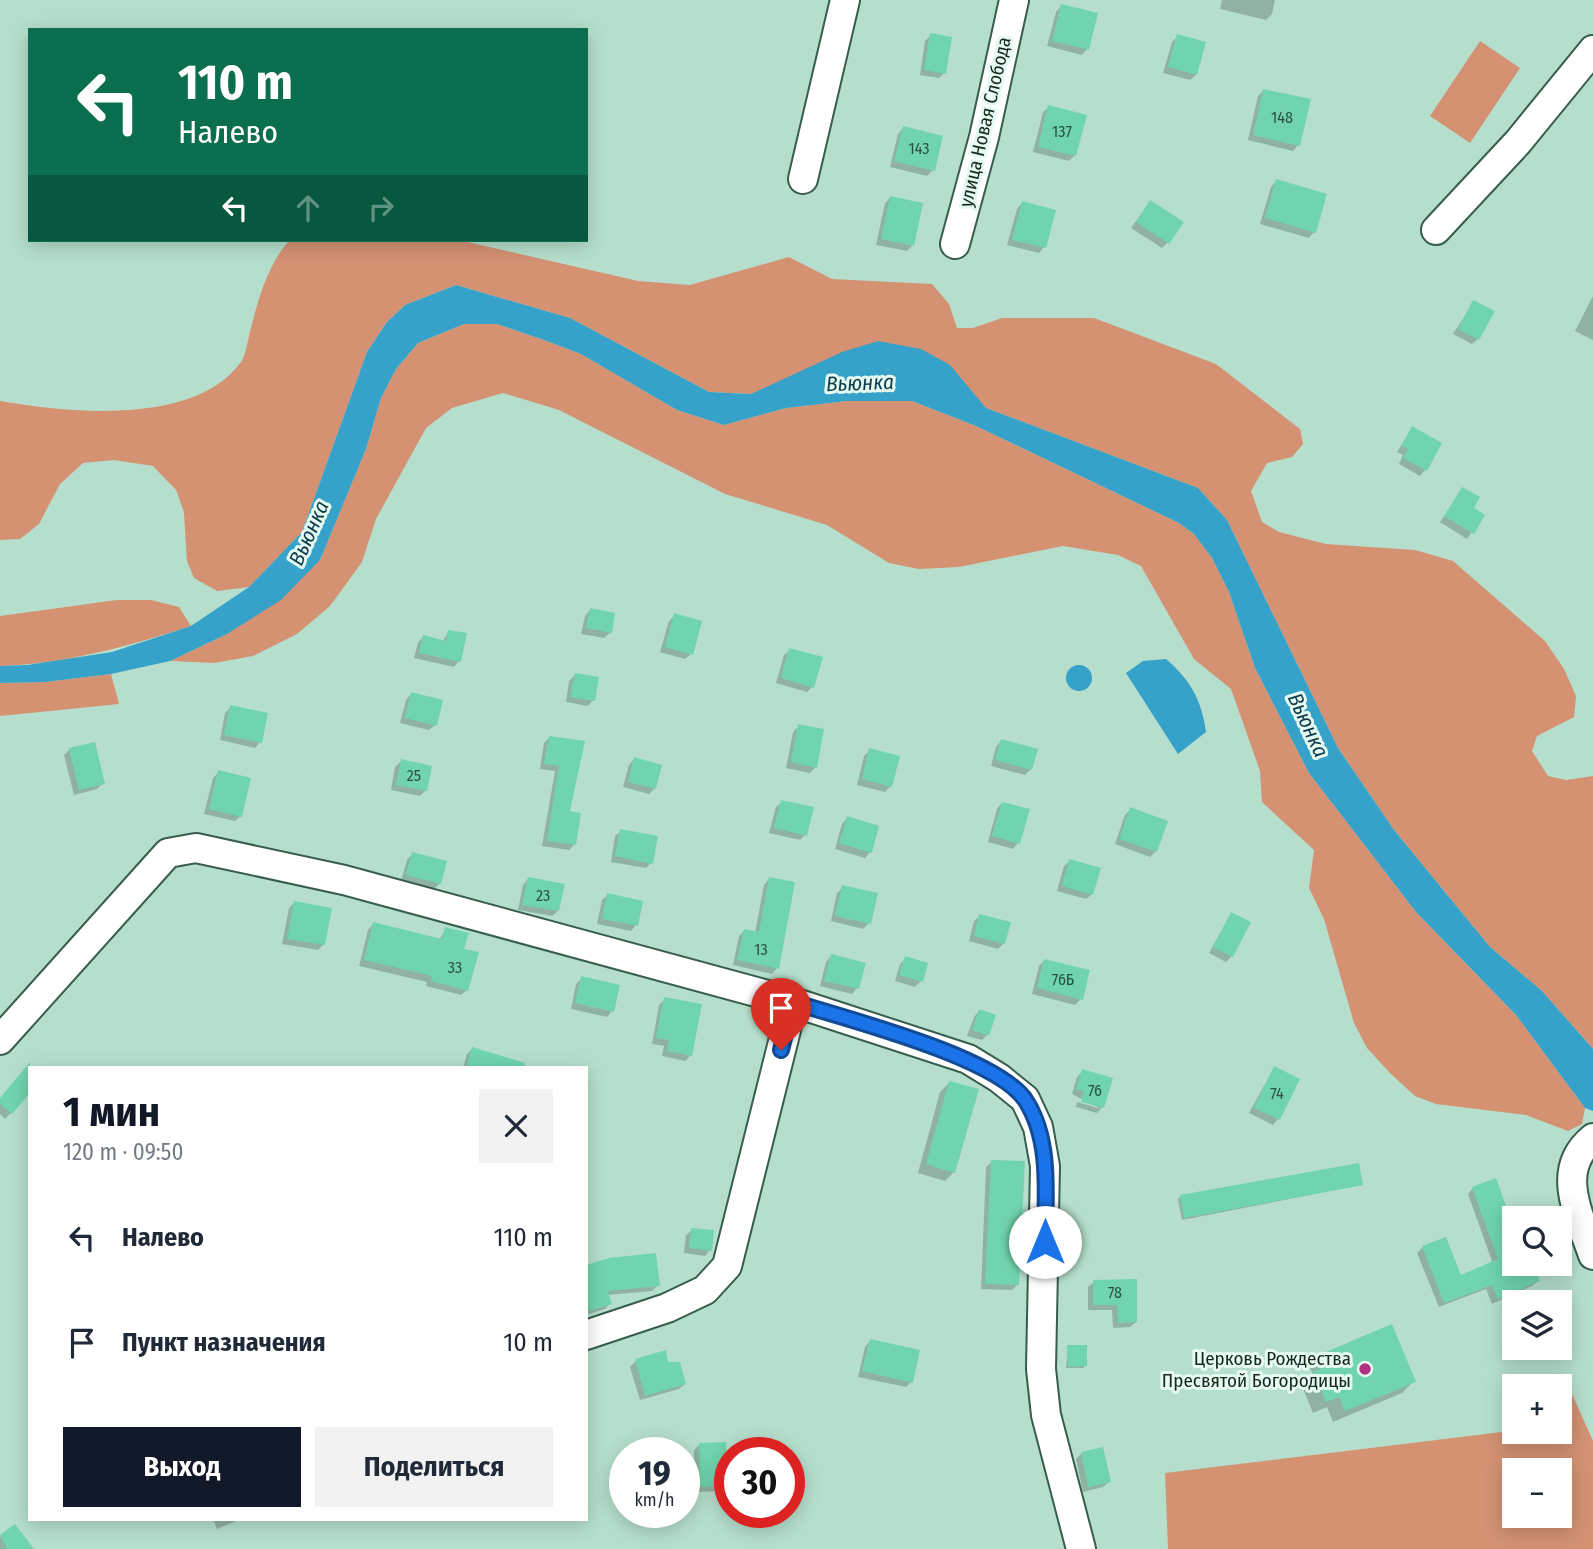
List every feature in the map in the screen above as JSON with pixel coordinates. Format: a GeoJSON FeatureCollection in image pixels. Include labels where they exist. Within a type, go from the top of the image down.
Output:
{"type":"FeatureCollection","features":[{"type":"Feature","properties":{"kind":"street"},"geometry":{"type":"LineString","coordinates":[[803,179],[845,0]]}},
{"type":"Feature","properties":{"kind":"street","name":"улица Новая Слобода"},"geometry":{"type":"LineString","coordinates":[[956,244],[984,137],[1014,0]]}},
{"type":"Feature","properties":{"kind":"street"},"geometry":{"type":"LineString","coordinates":[[1436,230],[1517,142],[1593,50]]}},
{"type":"Feature","properties":{"kind":"street"},"geometry":{"type":"LineString","coordinates":[[0,1040],[168,853],[196,848],[344,880],[793,1002],[968,1059],[1025,1099],[1038,1127],[1045,1166],[1041,1369],[1046,1415],[1081,1549]]}},
{"type":"Feature","properties":{"kind":"street"},"geometry":{"type":"LineString","coordinates":[[588,1334],[667,1308],[705,1290],[727,1266],[793,1002]]}},
{"type":"Feature","properties":{"kind":"street"},"geometry":{"type":"LineString","coordinates":[[1592,1138],[1577,1153],[1572,1175],[1575,1202],[1593,1255]]}},
{"type":"Feature","properties":{"kind":"shaded area"},"geometry":{"type":"Polygon","coordinates":[[[1480,41],[1520,68],[1470,143],[1430,116],[1480,41]]]}},
{"type":"Feature","properties":{"kind":"shaded area"},"geometry":{"type":"Polygon","coordinates":[[[288,242],[468,242],[638,281],[690,285],[789,257],[832,279],[932,284],[949,304],[957,328],[973,328],[1002,318],[1094,318],[1216,364],[1300,429],[1303,444],[1292,457],[1267,463],[1251,491],[1262,522],[1279,532],[1326,544],[1415,550],[1453,561],[1545,641],[1564,669],[1576,696],[1574,717],[1537,736],[1532,751],[1548,776],[1566,780],[1593,776],[1593,1049],[1542,991],[1490,947],[1394,830],[1338,748],[1227,520],[1198,488],[986,408],[969,390],[784,380],[751,394],[709,392],[570,318],[456,285],[405,305],[387,322],[367,352],[302,532],[249,587],[217,591],[194,578],[187,561],[184,512],[176,490],[153,466],[114,460],[83,463],[60,484],[39,524],[20,539],[0,540],[0,401],[94,411],[162,406],[194,397],[220,383],[243,359],[265,282],[288,242]]]}},
{"type":"Feature","properties":{"kind":"shaded area"},"geometry":{"type":"Polygon","coordinates":[[[464,324],[497,324],[581,354],[677,410],[724,425],[786,408],[847,401],[912,401],[976,426],[1179,523],[1194,534],[1212,558],[1229,592],[1255,668],[1309,773],[1416,912],[1516,1015],[1585,1108],[1582,1124],[1568,1131],[1526,1115],[1436,1104],[1415,1096],[1367,1048],[1354,1023],[1324,919],[1309,888],[1314,850],[1262,802],[1260,771],[1231,689],[1194,659],[1141,566],[1118,555],[1063,546],[959,567],[919,569],[889,563],[827,525],[725,494],[559,410],[503,393],[452,408],[426,428],[376,519],[362,562],[330,606],[297,634],[253,656],[214,663],[170,661],[227,634],[320,560],[366,449],[381,398],[396,369],[418,343],[464,324]]]}},
{"type":"Feature","properties":{"kind":"shaded area"},"geometry":{"type":"Polygon","coordinates":[[[117,600],[151,600],[179,607],[191,626],[73,658],[0,666],[0,616],[117,600]]]}},
{"type":"Feature","properties":{"kind":"shaded area"},"geometry":{"type":"Polygon","coordinates":[[[111,674],[119,704],[0,716],[0,683],[45,682],[111,674]]]}},
{"type":"Feature","properties":{"kind":"shaded area"},"geometry":{"type":"Polygon","coordinates":[[[1572,1394],[1593,1441],[1593,1549],[1168,1549],[1165,1473],[1502,1432],[1502,1444],[1572,1444],[1572,1394]]]}},
{"type":"Feature","properties":{"kind":"water","name":"Вьюнка"},"geometry":{"type":"Polygon","coordinates":[[[456,285],[570,318],[709,392],[751,394],[842,352],[878,341],[921,349],[950,365],[986,408],[1198,488],[1227,520],[1338,748],[1394,830],[1490,947],[1542,991],[1593,1049],[1593,1111],[1585,1108],[1516,1015],[1416,912],[1309,773],[1255,668],[1229,592],[1212,558],[1194,534],[1179,523],[976,426],[912,401],[847,401],[786,408],[724,425],[677,410],[581,354],[497,324],[464,324],[418,343],[396,369],[381,398],[366,449],[320,560],[281,600],[227,634],[170,661],[111,674],[45,682],[0,683],[0,666],[27,665],[112,652],[191,626],[249,587],[302,532],[367,352],[387,322],[405,305],[456,285]]]}},
{"type":"Feature","properties":{"kind":"water"},"geometry":{"type":"Polygon","coordinates":[[[1166,659],[1194,691],[1206,732],[1178,754],[1126,673],[1143,661],[1166,659]]]}},
{"type":"Feature","properties":{"kind":"water"},"geometry":{"type":"Polygon","coordinates":[[[1079,665],[1088,669],[1092,678],[1088,687],[1079,691],[1070,687],[1066,678],[1070,669],[1079,665]]]}},
{"type":"Feature","properties":{"kind":"building"},"geometry":{"type":"Polygon","coordinates":[[[1061,4],[1098,13],[1089,50],[1052,41],[1061,4]]]}},
{"type":"Feature","properties":{"kind":"building"},"geometry":{"type":"Polygon","coordinates":[[[930,33],[952,37],[946,74],[924,70],[930,33]]]}},
{"type":"Feature","properties":{"kind":"building"},"geometry":{"type":"Polygon","coordinates":[[[1177,34],[1206,42],[1197,75],[1168,67],[1177,34]]]}},
{"type":"Feature","properties":{"kind":"building"},"geometry":{"type":"Polygon","coordinates":[[[1263,89],[1311,99],[1300,146],[1253,135],[1263,89]]]}},
{"type":"Feature","properties":{"kind":"building"},"geometry":{"type":"Polygon","coordinates":[[[1048,105],[1087,115],[1076,156],[1038,147],[1048,105]]]}},
{"type":"Feature","properties":{"kind":"building"},"geometry":{"type":"Polygon","coordinates":[[[903,126],[943,136],[935,171],[894,161],[903,126]]]}},
{"type":"Feature","properties":{"kind":"building"},"geometry":{"type":"Polygon","coordinates":[[[1276,179],[1327,194],[1316,233],[1265,218],[1276,179]]]}},
{"type":"Feature","properties":{"kind":"building"},"geometry":{"type":"Polygon","coordinates":[[[890,196],[923,203],[914,246],[881,239],[890,196]]]}},
{"type":"Feature","properties":{"kind":"building"},"geometry":{"type":"Polygon","coordinates":[[[1150,200],[1184,222],[1169,244],[1136,222],[1150,200]]]}},
{"type":"Feature","properties":{"kind":"building"},"geometry":{"type":"Polygon","coordinates":[[[1022,201],[1056,210],[1046,248],[1012,240],[1022,201]]]}},
{"type":"Feature","properties":{"kind":"building"},"geometry":{"type":"Polygon","coordinates":[[[1473,300],[1495,311],[1479,340],[1458,329],[1473,300]]]}},
{"type":"Feature","properties":{"kind":"building"},"geometry":{"type":"Polygon","coordinates":[[[1412,426],[1442,443],[1427,471],[1403,458],[1408,449],[1401,446],[1412,426]]]}},
{"type":"Feature","properties":{"kind":"building"},"geometry":{"type":"Polygon","coordinates":[[[1462,487],[1480,497],[1474,508],[1485,515],[1474,534],[1444,516],[1462,487]]]}},
{"type":"Feature","properties":{"kind":"building"},"geometry":{"type":"Polygon","coordinates":[[[590,608],[615,613],[612,633],[586,628],[590,608]]]}},
{"type":"Feature","properties":{"kind":"building"},"geometry":{"type":"Polygon","coordinates":[[[674,613],[702,621],[693,655],[665,647],[674,613]]]}},
{"type":"Feature","properties":{"kind":"building"},"geometry":{"type":"Polygon","coordinates":[[[448,630],[467,633],[461,662],[419,653],[423,635],[446,641],[448,630]]]}},
{"type":"Feature","properties":{"kind":"building"},"geometry":{"type":"Polygon","coordinates":[[[789,648],[823,657],[814,688],[781,678],[789,648]]]}},
{"type":"Feature","properties":{"kind":"building"},"geometry":{"type":"Polygon","coordinates":[[[575,673],[599,677],[595,701],[570,697],[575,673]]]}},
{"type":"Feature","properties":{"kind":"building"},"geometry":{"type":"Polygon","coordinates":[[[411,692],[443,700],[437,726],[405,718],[411,692]]]}},
{"type":"Feature","properties":{"kind":"building"},"geometry":{"type":"Polygon","coordinates":[[[230,705],[268,713],[262,743],[224,735],[230,705]]]}},
{"type":"Feature","properties":{"kind":"building"},"geometry":{"type":"Polygon","coordinates":[[[798,724],[824,729],[817,768],[791,762],[798,724]]]}},
{"type":"Feature","properties":{"kind":"building"},"geometry":{"type":"Polygon","coordinates":[[[549,736],[585,741],[570,811],[581,813],[576,845],[547,841],[559,766],[544,764],[549,736]]]}},
{"type":"Feature","properties":{"kind":"building"},"geometry":{"type":"Polygon","coordinates":[[[1001,739],[1038,749],[1032,770],[995,760],[1001,739]]]}},
{"type":"Feature","properties":{"kind":"building"},"geometry":{"type":"Polygon","coordinates":[[[95,742],[105,784],[79,790],[69,748],[95,742]]]}},
{"type":"Feature","properties":{"kind":"building"},"geometry":{"type":"Polygon","coordinates":[[[869,748],[900,756],[892,787],[862,779],[869,748]]]}},
{"type":"Feature","properties":{"kind":"building"},"geometry":{"type":"Polygon","coordinates":[[[634,757],[662,765],[656,789],[628,782],[634,757]]]}},
{"type":"Feature","properties":{"kind":"building"},"geometry":{"type":"Polygon","coordinates":[[[401,759],[432,766],[427,791],[396,785],[401,759]]]}},
{"type":"Feature","properties":{"kind":"building"},"geometry":{"type":"Polygon","coordinates":[[[218,770],[251,778],[242,817],[209,809],[218,770]]]}},
{"type":"Feature","properties":{"kind":"building"},"geometry":{"type":"Polygon","coordinates":[[[781,800],[814,807],[807,836],[774,828],[781,800]]]}},
{"type":"Feature","properties":{"kind":"building"},"geometry":{"type":"Polygon","coordinates":[[[1002,802],[1030,809],[1020,844],[992,836],[1002,802]]]}},
{"type":"Feature","properties":{"kind":"building"},"geometry":{"type":"Polygon","coordinates":[[[1130,807],[1168,821],[1157,852],[1119,839],[1130,807]]]}},
{"type":"Feature","properties":{"kind":"building"},"geometry":{"type":"Polygon","coordinates":[[[847,816],[879,826],[872,853],[839,843],[847,816]]]}},
{"type":"Feature","properties":{"kind":"building"},"geometry":{"type":"Polygon","coordinates":[[[620,829],[658,836],[653,864],[615,856],[620,829]]]}},
{"type":"Feature","properties":{"kind":"building"},"geometry":{"type":"Polygon","coordinates":[[[412,852],[447,861],[441,884],[406,875],[412,852]]]}},
{"type":"Feature","properties":{"kind":"building"},"geometry":{"type":"Polygon","coordinates":[[[1069,859],[1101,868],[1093,895],[1062,886],[1069,859]]]}},
{"type":"Feature","properties":{"kind":"building"},"geometry":{"type":"Polygon","coordinates":[[[528,877],[565,884],[559,911],[522,905],[528,877]]]}},
{"type":"Feature","properties":{"kind":"building"},"geometry":{"type":"Polygon","coordinates":[[[769,877],[795,882],[779,969],[737,960],[744,929],[759,932],[769,877]]]}},
{"type":"Feature","properties":{"kind":"building"},"geometry":{"type":"Polygon","coordinates":[[[842,885],[878,893],[871,924],[835,916],[842,885]]]}},
{"type":"Feature","properties":{"kind":"building"},"geometry":{"type":"Polygon","coordinates":[[[607,893],[643,901],[638,926],[602,919],[607,893]]]}},
{"type":"Feature","properties":{"kind":"building"},"geometry":{"type":"Polygon","coordinates":[[[294,901],[332,908],[325,945],[287,939],[294,901]]]}},
{"type":"Feature","properties":{"kind":"building"},"geometry":{"type":"Polygon","coordinates":[[[1231,912],[1251,922],[1233,957],[1213,947],[1231,912]]]}},
{"type":"Feature","properties":{"kind":"building"},"geometry":{"type":"Polygon","coordinates":[[[979,914],[1011,922],[1005,944],[974,936],[979,914]]]}},
{"type":"Feature","properties":{"kind":"building"},"geometry":{"type":"Polygon","coordinates":[[[373,922],[442,939],[445,927],[469,933],[464,949],[479,952],[468,991],[431,981],[432,976],[364,960],[373,922]]]}},
{"type":"Feature","properties":{"kind":"building"},"geometry":{"type":"Polygon","coordinates":[[[831,954],[866,963],[859,989],[824,981],[831,954]]]}},
{"type":"Feature","properties":{"kind":"building"},"geometry":{"type":"Polygon","coordinates":[[[905,956],[928,963],[923,982],[899,975],[905,956]]]}},
{"type":"Feature","properties":{"kind":"building"},"geometry":{"type":"Polygon","coordinates":[[[1044,959],[1090,970],[1083,1000],[1037,988],[1044,959]]]}},
{"type":"Feature","properties":{"kind":"building"},"geometry":{"type":"Polygon","coordinates":[[[581,976],[620,985],[614,1012],[575,1003],[581,976]]]}},
{"type":"Feature","properties":{"kind":"building"},"geometry":{"type":"Polygon","coordinates":[[[664,997],[702,1004],[692,1056],[667,1051],[669,1040],[656,1038],[664,997]]]}},
{"type":"Feature","properties":{"kind":"building"},"geometry":{"type":"Polygon","coordinates":[[[979,1009],[996,1015],[989,1036],[972,1030],[979,1009]]]}},
{"type":"Feature","properties":{"kind":"building"},"geometry":{"type":"Polygon","coordinates":[[[472,1047],[525,1063],[525,1066],[467,1066],[472,1047]]]}},
{"type":"Feature","properties":{"kind":"building"},"geometry":{"type":"Polygon","coordinates":[[[30,1062],[28,1095],[12,1114],[0,1104],[0,1098],[30,1062]]]}},
{"type":"Feature","properties":{"kind":"building"},"geometry":{"type":"Polygon","coordinates":[[[1274,1066],[1300,1079],[1280,1120],[1254,1108],[1274,1066]]]}},
{"type":"Feature","properties":{"kind":"building"},"geometry":{"type":"Polygon","coordinates":[[[1082,1069],[1113,1078],[1104,1108],[1081,1102],[1084,1091],[1076,1089],[1082,1069]]]}},
{"type":"Feature","properties":{"kind":"building"},"geometry":{"type":"Polygon","coordinates":[[[949,1081],[979,1089],[955,1173],[926,1164],[949,1081]]]}},
{"type":"Feature","properties":{"kind":"building"},"geometry":{"type":"Polygon","coordinates":[[[991,1160],[1025,1161],[1019,1285],[985,1284],[991,1160]]]}},
{"type":"Feature","properties":{"kind":"building"},"geometry":{"type":"Polygon","coordinates":[[[1359,1163],[1363,1185],[1184,1218],[1180,1195],[1359,1163]]]}},
{"type":"Feature","properties":{"kind":"building"},"geometry":{"type":"Polygon","coordinates":[[[1496,1178],[1506,1206],[1502,1206],[1502,1276],[1538,1276],[1540,1281],[1519,1290],[1502,1290],[1502,1297],[1498,1299],[1492,1285],[1444,1303],[1422,1246],[1446,1237],[1461,1275],[1498,1259],[1472,1187],[1496,1178]]]}},
{"type":"Feature","properties":{"kind":"building"},"geometry":{"type":"Polygon","coordinates":[[[691,1228],[714,1230],[712,1251],[689,1248],[691,1228]]]}},
{"type":"Feature","properties":{"kind":"building"},"geometry":{"type":"Polygon","coordinates":[[[656,1253],[660,1286],[608,1291],[612,1304],[590,1311],[588,1264],[609,1258],[656,1253]]]}},
{"type":"Feature","properties":{"kind":"building"},"geometry":{"type":"Polygon","coordinates":[[[1137,1279],[1137,1322],[1118,1323],[1117,1305],[1093,1305],[1093,1280],[1137,1279]]]}},
{"type":"Feature","properties":{"kind":"building","name":"Церковь Рождества Пресвятой Богородицы"},"geometry":{"type":"Polygon","coordinates":[[[1392,1324],[1416,1382],[1345,1411],[1339,1397],[1326,1402],[1313,1372],[1326,1366],[1321,1354],[1392,1324]]]}},
{"type":"Feature","properties":{"kind":"building"},"geometry":{"type":"Polygon","coordinates":[[[870,1339],[920,1350],[913,1383],[862,1371],[870,1339]]]}},
{"type":"Feature","properties":{"kind":"building"},"geometry":{"type":"Polygon","coordinates":[[[1067,1345],[1087,1345],[1087,1366],[1068,1367],[1067,1345]]]}},
{"type":"Feature","properties":{"kind":"building"},"geometry":{"type":"Polygon","coordinates":[[[666,1350],[668,1362],[680,1362],[686,1384],[645,1396],[635,1359],[666,1350]]]}},
{"type":"Feature","properties":{"kind":"building"},"geometry":{"type":"Polygon","coordinates":[[[714,1442],[714,1486],[700,1487],[700,1443],[714,1442]]]}},
{"type":"Feature","properties":{"kind":"building"},"geometry":{"type":"Polygon","coordinates":[[[1103,1447],[1111,1482],[1088,1487],[1081,1452],[1103,1447]]]}},
{"type":"Feature","properties":{"kind":"building"},"geometry":{"type":"Polygon","coordinates":[[[15,1524],[34,1549],[7,1549],[0,1535],[15,1524]]]}},
{"type":"Feature","properties":{"kind":"place","name":"Церковь Рождества Пресвятой Богородицы"},"geometry":{"type":"Point","coordinates":[1365,1369]}},
{"type":"Feature","properties":{"kind":"route"},"geometry":{"type":"LineString","coordinates":[[781,1050],[793,1002],[968,1059],[999,1078],[1025,1099],[1038,1127],[1045,1166],[1045,1242]]}}]}
